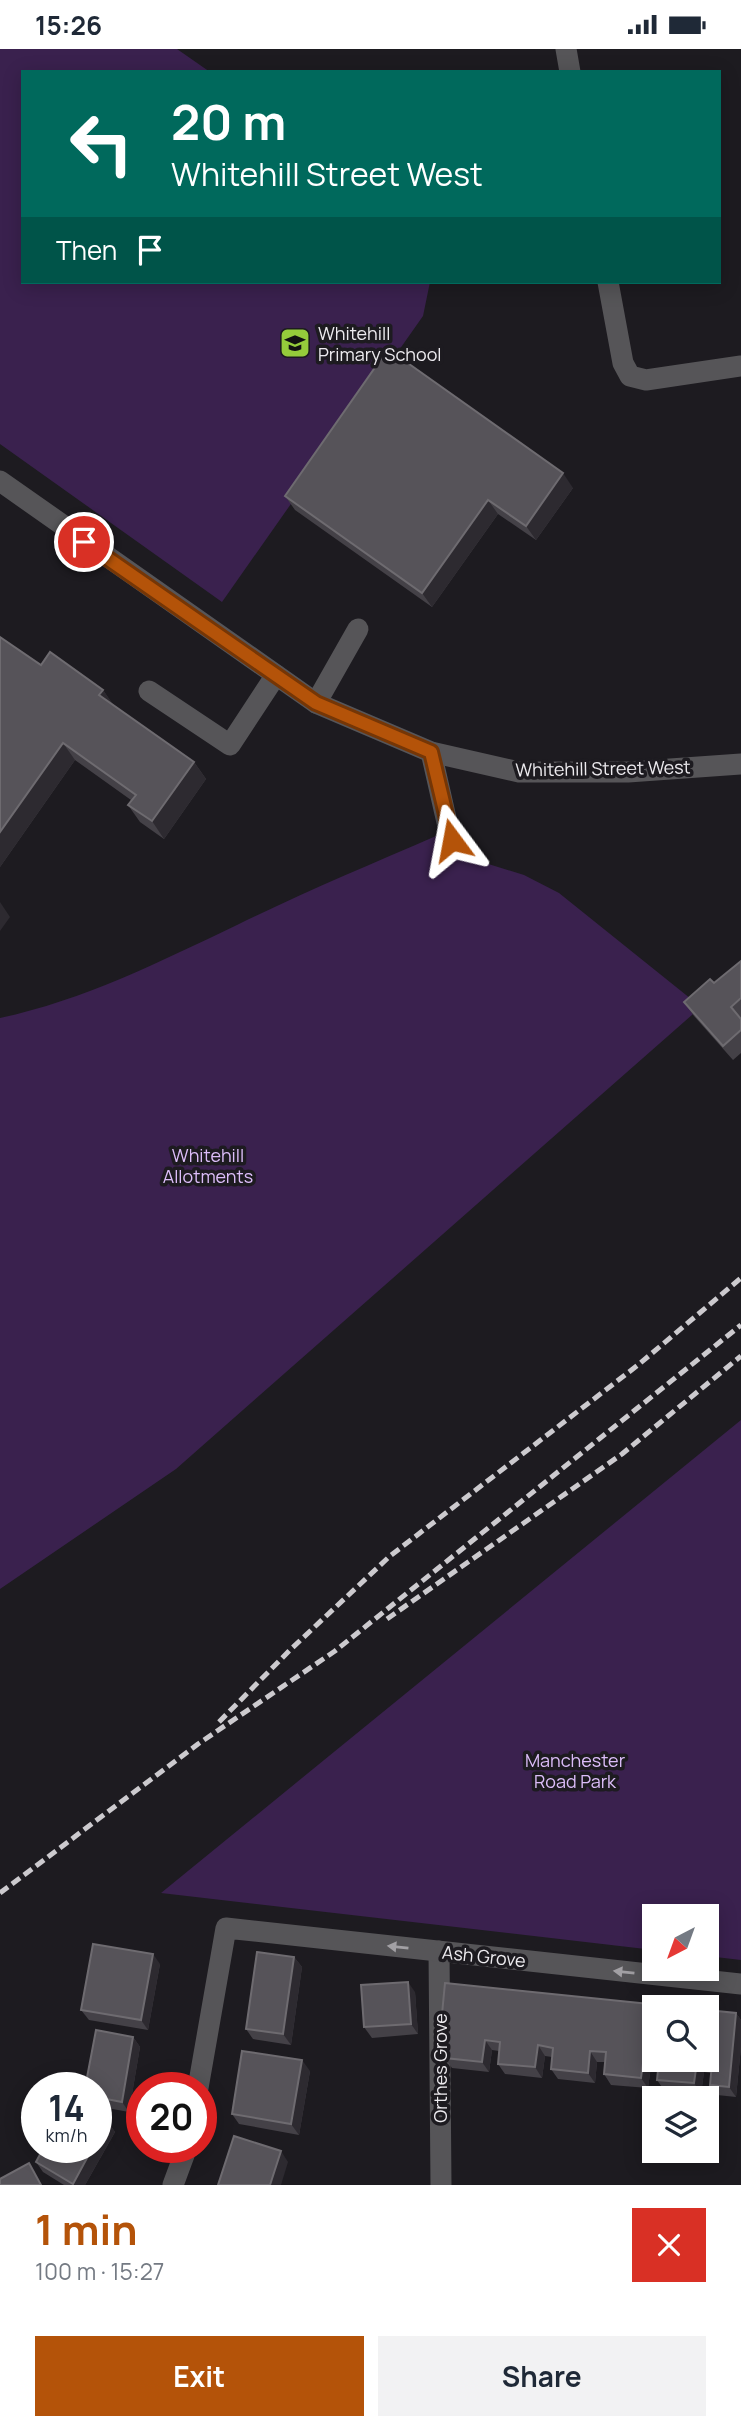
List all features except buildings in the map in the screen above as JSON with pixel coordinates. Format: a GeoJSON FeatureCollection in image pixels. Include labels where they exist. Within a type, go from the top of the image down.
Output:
{"type":"FeatureCollection","features":[{"type":"Feature","properties":{"kind":"street"},"geometry":{"type":"LineString","coordinates":[[566,49],[570,70]]}},
{"type":"Feature","properties":{"kind":"street"},"geometry":{"type":"LineString","coordinates":[[608,284],[623,363],[630,376],[646,380],[741,366]]}},
{"type":"Feature","properties":{"kind":"street","name":"Whitehill Street West"},"geometry":{"type":"LineString","coordinates":[[0,481],[316,703],[431,752],[519,772],[628,772],[741,764]]}},
{"type":"Feature","properties":{"kind":"street"},"geometry":{"type":"LineString","coordinates":[[316,703],[358,629]]}},
{"type":"Feature","properties":{"kind":"street"},"geometry":{"type":"LineString","coordinates":[[149,691],[230,745],[276,675]]}},
{"type":"Feature","properties":{"kind":"street"},"geometry":{"type":"LineString","coordinates":[[431,752],[452,840]]}},
{"type":"Feature","properties":{"kind":"street","name":"Ash Grove"},"geometry":{"type":"LineString","coordinates":[[201,2072],[226,1928],[741,1984]]}},
{"type":"Feature","properties":{"kind":"street","name":"Orthes Grove"},"geometry":{"type":"LineString","coordinates":[[439,1951],[441,2185]]}},
{"type":"Feature","properties":{"kind":"street"},"geometry":{"type":"LineString","coordinates":[[173,2185],[181,2163]]}},
{"type":"Feature","properties":{"kind":"green space"},"geometry":{"type":"Polygon","coordinates":[[[0,49],[177,49],[207,70],[21,70],[21,284],[430,284],[423,316],[222,602],[0,444],[0,49]]]}},
{"type":"Feature","properties":{"kind":"green space","name":"Whitehill Allotments"},"geometry":{"type":"Polygon","coordinates":[[[436,836],[466,857],[524,875],[559,893],[701,1007],[176,1469],[0,1589],[0,1018],[62,1001],[121,979],[311,890],[436,836]]]}},
{"type":"Feature","properties":{"kind":"green space","name":"Manchester Road Park"},"geometry":{"type":"Polygon","coordinates":[[[741,1420],[741,1960],[719,1957],[719,1904],[642,1904],[642,1949],[161,1893],[741,1420]]]}},
{"type":"Feature","properties":{"kind":"railway"},"geometry":{"type":"LineString","coordinates":[[219,1722],[290,1650],[390,1556],[638,1365],[741,1278]]}},
{"type":"Feature","properties":{"kind":"railway"},"geometry":{"type":"LineString","coordinates":[[0,1893],[198,1744],[335,1651],[741,1325]]}},
{"type":"Feature","properties":{"kind":"railway"},"geometry":{"type":"LineString","coordinates":[[387,1619],[622,1454],[741,1356]]}},
{"type":"Feature","properties":{"kind":"place","name":"Whitehill Primary School"},"geometry":{"type":"Point","coordinates":[295,343]}},
{"type":"Feature","properties":{"kind":"route"},"geometry":{"type":"LineString","coordinates":[[84,542],[316,703],[431,752],[452,840]]}}]}
